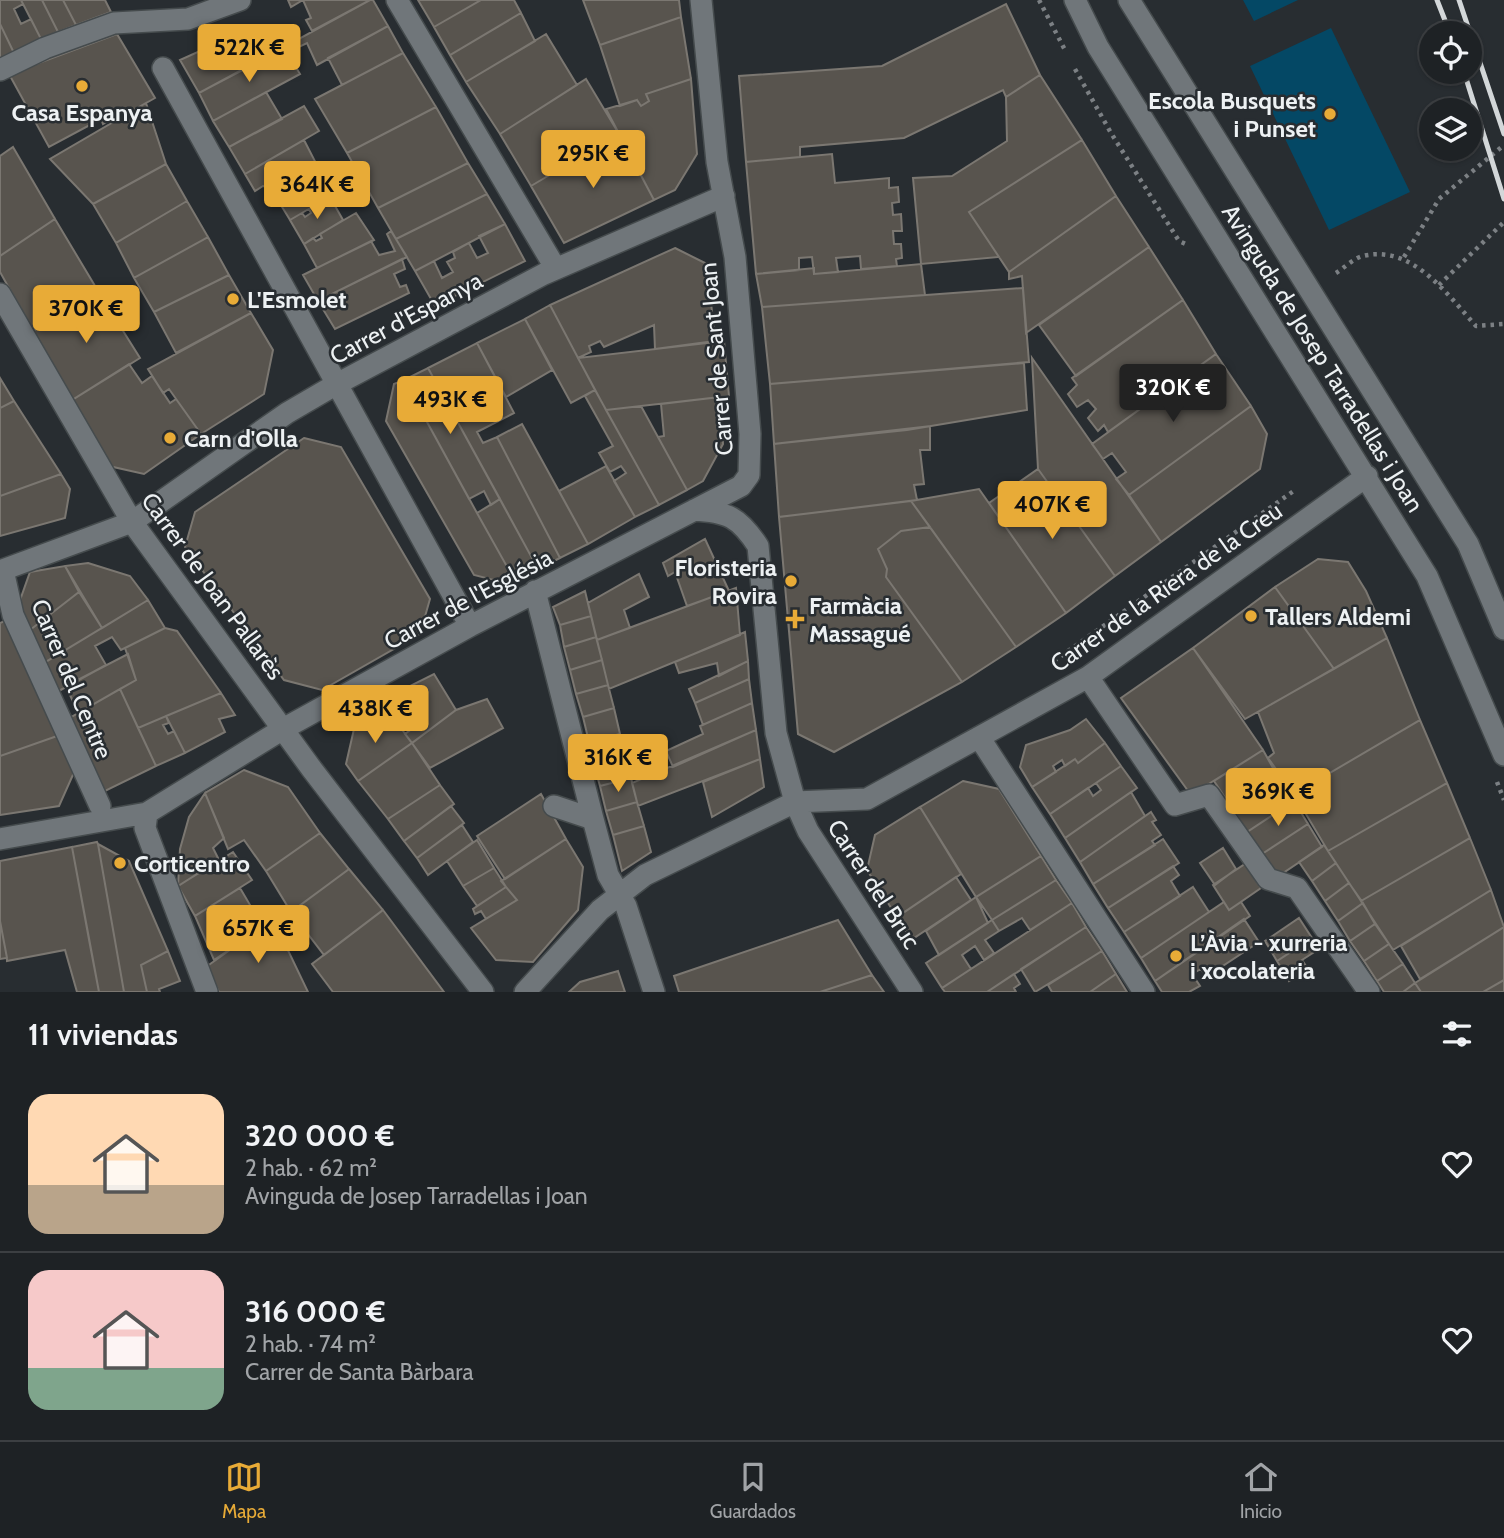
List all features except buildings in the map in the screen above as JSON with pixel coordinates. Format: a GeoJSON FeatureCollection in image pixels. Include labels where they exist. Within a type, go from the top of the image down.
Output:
{"type":"FeatureCollection","features":[{"type":"Feature","properties":{"kind":"street"},"geometry":{"type":"LineString","coordinates":[[0,70],[45,48],[114,23],[188,19],[240,0]]}},
{"type":"Feature","properties":{"kind":"street"},"geometry":{"type":"LineString","coordinates":[[397,0],[555,269]]}},
{"type":"Feature","properties":{"kind":"street","name":"Carrer de Sant Joan"},"geometry":{"type":"LineString","coordinates":[[692,510],[741,486],[750,475],[752,459],[735,257],[724,196],[701,0]]}},
{"type":"Feature","properties":{"kind":"street","name":"Avinguda de Josep Tarradellas i Joan"},"geometry":{"type":"LineString","coordinates":[[1075,0],[1098,47],[1427,576],[1504,755]]}},
{"type":"Feature","properties":{"kind":"street","name":"Avinguda de Josep Tarradellas i Joan"},"geometry":{"type":"LineString","coordinates":[[1129,0],[1468,544],[1504,629]]}},
{"type":"Feature","properties":{"kind":"street"},"geometry":{"type":"LineString","coordinates":[[163,68],[335,385],[470,626]]}},
{"type":"Feature","properties":{"kind":"street","name":"Carrer d'Espanya"},"geometry":{"type":"LineString","coordinates":[[2,570],[132,522],[287,413],[335,385],[555,269],[724,196]]}},
{"type":"Feature","properties":{"kind":"street","name":"Carrer de Joan Pallarès"},"geometry":{"type":"LineString","coordinates":[[0,294],[132,522],[283,729],[484,992]]}},
{"type":"Feature","properties":{"kind":"street","name":"Carrer de la Riera de la Creu"},"geometry":{"type":"LineString","coordinates":[[525,992],[600,910],[645,875],[795,802],[867,799],[1088,677],[1367,476]]}},
{"type":"Feature","properties":{"kind":"street"},"geometry":{"type":"LineString","coordinates":[[692,510],[725,512],[747,529],[758,546],[776,733],[795,802]]}},
{"type":"Feature","properties":{"kind":"street","name":"Carrer de l'Església"},"geometry":{"type":"LineString","coordinates":[[0,839],[147,813],[283,729],[470,626],[536,597],[692,510]]}},
{"type":"Feature","properties":{"kind":"street","name":"Carrer del Centre"},"geometry":{"type":"LineString","coordinates":[[2,570],[13,615],[100,806]]}},
{"type":"Feature","properties":{"kind":"street"},"geometry":{"type":"LineString","coordinates":[[536,597],[608,875],[626,906],[654,992]]}},
{"type":"Feature","properties":{"kind":"street"},"geometry":{"type":"LineString","coordinates":[[1088,677],[1175,805],[1209,795],[1268,879],[1297,888],[1369,992]]}},
{"type":"Feature","properties":{"kind":"street"},"geometry":{"type":"LineString","coordinates":[[979,737],[1144,992]]}},
{"type":"Feature","properties":{"kind":"street","name":"Carrer del Bruc"},"geometry":{"type":"LineString","coordinates":[[795,802],[808,831],[912,992]]}},
{"type":"Feature","properties":{"kind":"street"},"geometry":{"type":"LineString","coordinates":[[554,807],[593,819]]}},
{"type":"Feature","properties":{"kind":"street"},"geometry":{"type":"LineString","coordinates":[[147,813],[145,828],[206,992]]}},
{"type":"Feature","properties":{"kind":"path"},"geometry":{"type":"LineString","coordinates":[[1404,257],[1439,199],[1504,145]]}},
{"type":"Feature","properties":{"kind":"path"},"geometry":{"type":"LineString","coordinates":[[1439,285],[1504,222]]}},
{"type":"Feature","properties":{"kind":"path"},"geometry":{"type":"LineString","coordinates":[[1336,273],[1362,256],[1404,257],[1439,285],[1476,326],[1504,324]]}},
{"type":"Feature","properties":{"kind":"path"},"geometry":{"type":"LineString","coordinates":[[1048,664],[1303,484]]}},
{"type":"Feature","properties":{"kind":"path"},"geometry":{"type":"LineString","coordinates":[[1494,775],[1504,800]]}},
{"type":"Feature","properties":{"kind":"shaded area"},"geometry":{"type":"Polygon","coordinates":[[[1243,0],[1298,0],[1254,21],[1243,0]]]}},
{"type":"Feature","properties":{"kind":"shaded area"},"geometry":{"type":"Polygon","coordinates":[[[1331,28],[1410,192],[1329,230],[1250,66],[1331,28]]]}},
{"type":"Feature","properties":{"kind":"railway"},"geometry":{"type":"LineString","coordinates":[[1437,0],[1445,21]]}},
{"type":"Feature","properties":{"kind":"railway"},"geometry":{"type":"LineString","coordinates":[[1459,0],[1504,134]]}},
{"type":"Feature","properties":{"kind":"railway"},"geometry":{"type":"LineString","coordinates":[[1468,84],[1504,199]]}},
{"type":"Feature","properties":{"kind":"place","name":"Casa Espanya"},"geometry":{"type":"Point","coordinates":[82,86]}},
{"type":"Feature","properties":{"kind":"place","name":"Escola Busquets i Punset"},"geometry":{"type":"Point","coordinates":[1330,114]}},
{"type":"Feature","properties":{"kind":"place","name":"L'Esmolet"},"geometry":{"type":"Point","coordinates":[233,299]}},
{"type":"Feature","properties":{"kind":"place","name":"Carn d'Olla"},"geometry":{"type":"Point","coordinates":[170,438]}},
{"type":"Feature","properties":{"kind":"place","name":"Floristeria Rovira"},"geometry":{"type":"Point","coordinates":[791,581]}},
{"type":"Feature","properties":{"kind":"place","name":"Tallers Aldemi"},"geometry":{"type":"Point","coordinates":[1251,616]}},
{"type":"Feature","properties":{"kind":"place","name":"Farmàcia Massagué"},"geometry":{"type":"Point","coordinates":[795,619]}},
{"type":"Feature","properties":{"kind":"place","name":"Corticentro"},"geometry":{"type":"Point","coordinates":[120,863]}},
{"type":"Feature","properties":{"kind":"place","name":"L’Àvia - xurreria i xocolateria"},"geometry":{"type":"Point","coordinates":[1176,956]}}]}
